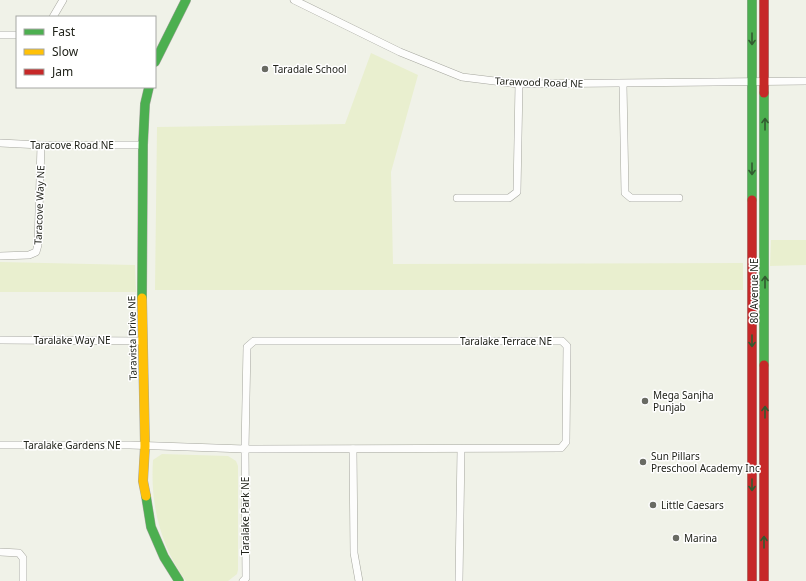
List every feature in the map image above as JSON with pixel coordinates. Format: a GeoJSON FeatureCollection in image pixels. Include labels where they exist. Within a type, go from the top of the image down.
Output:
{"type":"FeatureCollection","features":[{"type":"Feature","properties":{"kind":"street"},"geometry":{"type":"LineString","coordinates":[[54,16],[63,0]]}},
{"type":"Feature","properties":{"kind":"street"},"geometry":{"type":"LineString","coordinates":[[156,60],[186,0]]}},
{"type":"Feature","properties":{"kind":"street","name":"Tarawood Road NE"},"geometry":{"type":"LineString","coordinates":[[294,0],[400,52],[462,77],[519,84],[806,81]]}},
{"type":"Feature","properties":{"kind":"street","name":"80 Avenue NE"},"geometry":{"type":"LineString","coordinates":[[752,0],[752,581]]}},
{"type":"Feature","properties":{"kind":"street","name":"80 Avenue NE"},"geometry":{"type":"LineString","coordinates":[[764,0],[764,581]]}},
{"type":"Feature","properties":{"kind":"street"},"geometry":{"type":"LineString","coordinates":[[0,35],[16,35]]}},
{"type":"Feature","properties":{"kind":"street"},"geometry":{"type":"LineString","coordinates":[[457,198],[509,198],[517,192],[519,84]]}},
{"type":"Feature","properties":{"kind":"street"},"geometry":{"type":"LineString","coordinates":[[623,84],[625,192],[631,198],[679,198]]}},
{"type":"Feature","properties":{"kind":"street","name":"Taravista Drive NE"},"geometry":{"type":"LineString","coordinates":[[149,88],[145,104],[143,145],[143,481],[151,527],[164,558],[179,581]]}},
{"type":"Feature","properties":{"kind":"street","name":"Taracove Road NE"},"geometry":{"type":"LineString","coordinates":[[0,143],[41,145],[143,145]]}},
{"type":"Feature","properties":{"kind":"street","name":"Taracove Way NE"},"geometry":{"type":"LineString","coordinates":[[0,256],[29,255],[36,252],[38,245],[41,145]]}},
{"type":"Feature","properties":{"kind":"street","name":"Taralake Way NE"},"geometry":{"type":"LineString","coordinates":[[0,340],[143,341]]}},
{"type":"Feature","properties":{"kind":"street","name":"Taralake Terrace NE"},"geometry":{"type":"LineString","coordinates":[[144,446],[245,449],[560,448],[566,442],[567,346],[562,341],[254,341],[246,347],[245,449]]}},
{"type":"Feature","properties":{"kind":"street","name":"Taralake Gardens NE"},"geometry":{"type":"LineString","coordinates":[[0,445],[144,446]]}},
{"type":"Feature","properties":{"kind":"street","name":"Taralake Park NE"},"geometry":{"type":"LineString","coordinates":[[242,581],[246,578],[245,449]]}},
{"type":"Feature","properties":{"kind":"street"},"geometry":{"type":"LineString","coordinates":[[353,449],[354,553],[359,581]]}},
{"type":"Feature","properties":{"kind":"street"},"geometry":{"type":"LineString","coordinates":[[459,581],[461,449]]}},
{"type":"Feature","properties":{"kind":"street"},"geometry":{"type":"LineString","coordinates":[[0,552],[19,553],[23,558],[23,581]]}},
{"type":"Feature","properties":{"kind":"green space"},"geometry":{"type":"Polygon","coordinates":[[[371,53],[418,75],[391,172],[393,264],[743,263],[743,290],[155,290],[157,127],[345,124],[371,53]]]}},
{"type":"Feature","properties":{"kind":"green space"},"geometry":{"type":"Polygon","coordinates":[[[771,240],[806,240],[806,265],[770,266],[771,240]]]}},
{"type":"Feature","properties":{"kind":"green space"},"geometry":{"type":"Polygon","coordinates":[[[0,262],[135,265],[136,292],[0,292],[0,262]]]}},
{"type":"Feature","properties":{"kind":"green space"},"geometry":{"type":"Polygon","coordinates":[[[162,454],[228,456],[236,461],[238,466],[238,570],[237,574],[228,581],[186,581],[169,553],[159,524],[153,492],[153,460],[162,454]]]}},
{"type":"Feature","properties":{"kind":"traffic: fast"},"geometry":{"type":"LineString","coordinates":[[156,60],[186,0]]}},
{"type":"Feature","properties":{"kind":"traffic: fast"},"geometry":{"type":"LineString","coordinates":[[752,0],[752,200]]}},
{"type":"Feature","properties":{"kind":"traffic: fast"},"geometry":{"type":"LineString","coordinates":[[142,298],[143,145],[145,104],[149,88]]}},
{"type":"Feature","properties":{"kind":"traffic: fast"},"geometry":{"type":"LineString","coordinates":[[764,93],[764,365]]}},
{"type":"Feature","properties":{"kind":"traffic: fast"},"geometry":{"type":"LineString","coordinates":[[146,496],[151,527],[164,557],[179,581]]}},
{"type":"Feature","properties":{"kind":"traffic: slow"},"geometry":{"type":"LineString","coordinates":[[142,298],[145,446],[143,481],[146,496]]}},
{"type":"Feature","properties":{"kind":"traffic: jam"},"geometry":{"type":"LineString","coordinates":[[764,0],[764,93]]}},
{"type":"Feature","properties":{"kind":"traffic: jam"},"geometry":{"type":"LineString","coordinates":[[752,200],[752,581]]}},
{"type":"Feature","properties":{"kind":"traffic: jam"},"geometry":{"type":"LineString","coordinates":[[764,365],[764,581]]}},
{"type":"Feature","properties":{"kind":"place","name":"Taradale School"},"geometry":{"type":"Point","coordinates":[265,69]}},
{"type":"Feature","properties":{"kind":"place","name":"Mega Sanjha Punjab"},"geometry":{"type":"Point","coordinates":[645,401]}},
{"type":"Feature","properties":{"kind":"place","name":"Sun Pillars Preschool Academy Inc"},"geometry":{"type":"Point","coordinates":[643,462]}},
{"type":"Feature","properties":{"kind":"place","name":"Little Caesars"},"geometry":{"type":"Point","coordinates":[653,505]}},
{"type":"Feature","properties":{"kind":"place","name":"Marina"},"geometry":{"type":"Point","coordinates":[676,538]}}]}
